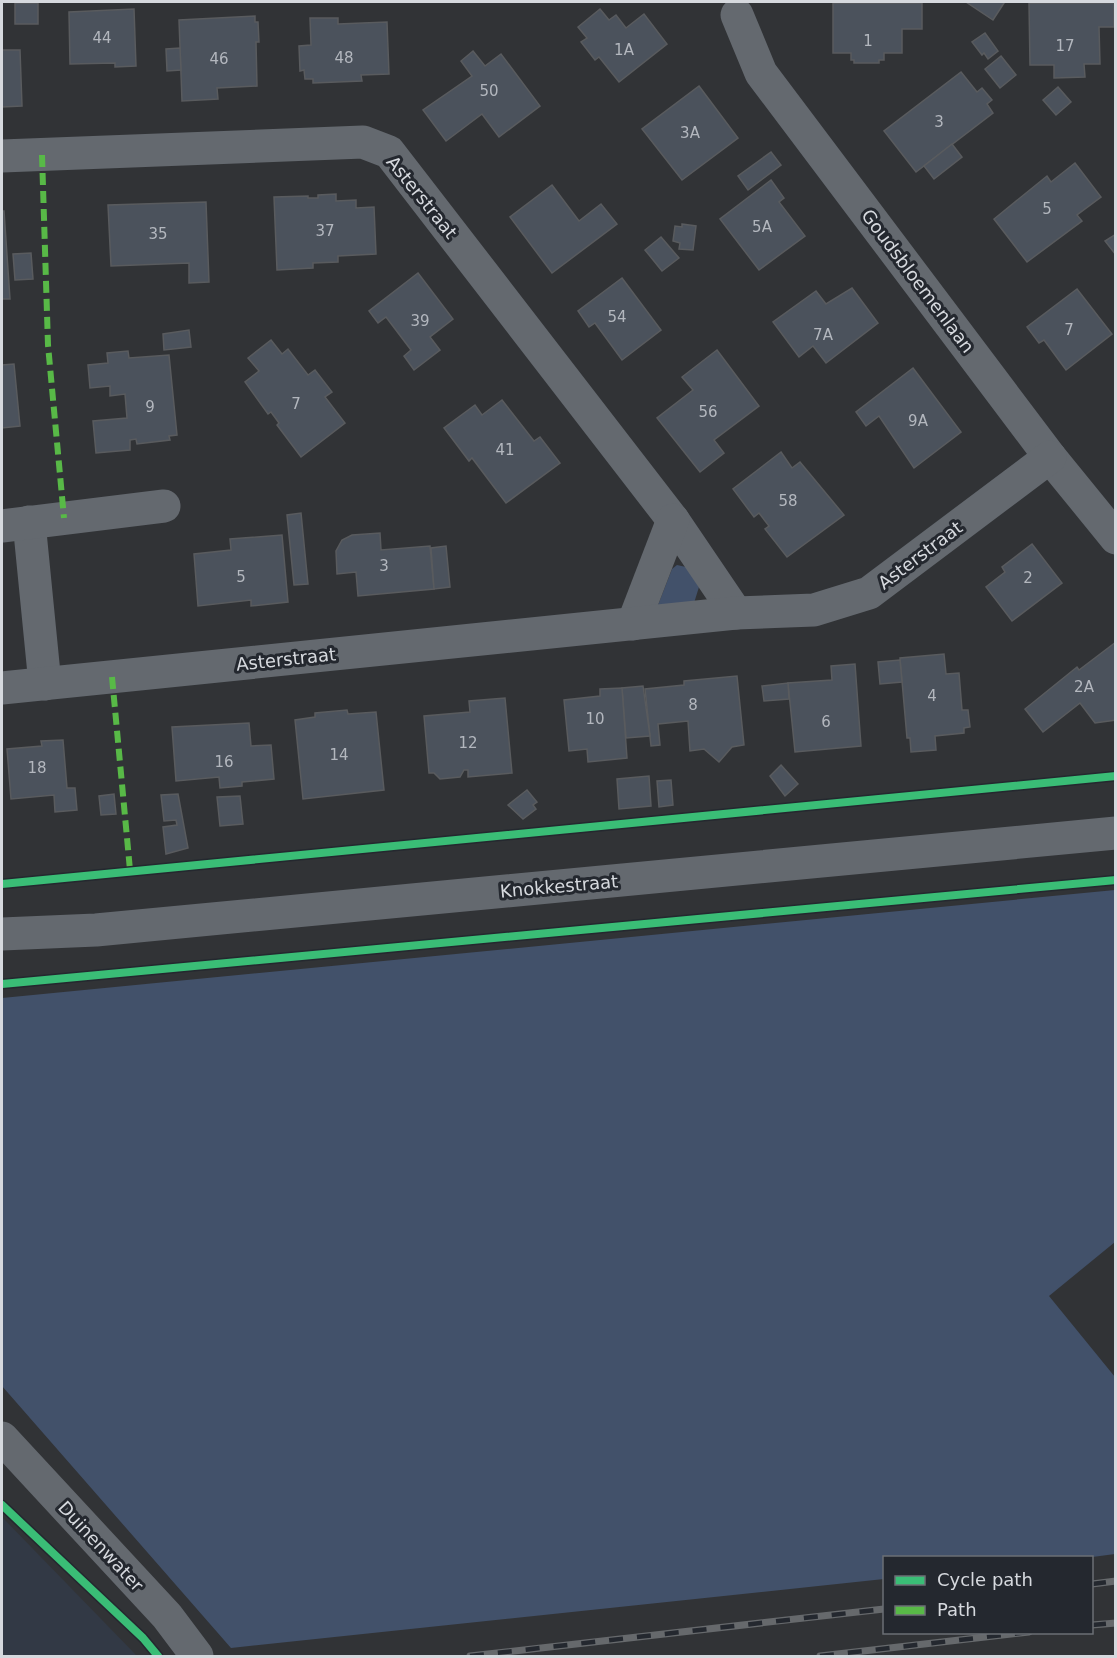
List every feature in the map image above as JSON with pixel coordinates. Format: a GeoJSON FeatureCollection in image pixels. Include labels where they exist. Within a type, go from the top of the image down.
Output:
{"type":"FeatureCollection","features":[{"type":"Feature","properties":{"kind":"street","name":"Goudsbloemenlaan"},"geometry":{"type":"LineString","coordinates":[[736,15],[760,73],[1050,457],[1116,538]]}},
{"type":"Feature","properties":{"kind":"street","name":"Asterstraat"},"geometry":{"type":"LineString","coordinates":[[2,156],[363,142],[389,152],[673,520],[736,613]]}},
{"type":"Feature","properties":{"kind":"street","name":"Asterstraat"},"geometry":{"type":"LineString","coordinates":[[2,688],[736,613],[814,610],[869,593],[1050,457]]}},
{"type":"Feature","properties":{"kind":"street"},"geometry":{"type":"LineString","coordinates":[[45,684],[15,524],[164,506]]}},
{"type":"Feature","properties":{"kind":"street"},"geometry":{"type":"LineString","coordinates":[[633,624],[673,520]]}},
{"type":"Feature","properties":{"kind":"street","name":"Knokkestraat"},"geometry":{"type":"LineString","coordinates":[[2,934],[96,930],[1116,833]]}},
{"type":"Feature","properties":{"kind":"street","name":"Duinenwater"},"geometry":{"type":"LineString","coordinates":[[2,1438],[167,1616],[197,1656]]}},
{"type":"Feature","properties":{"kind":"shaded area"},"geometry":{"type":"Polygon","coordinates":[[[677,565],[686,567],[699,587],[694,603],[658,605],[672,569],[677,565]]]}},
{"type":"Feature","properties":{"kind":"shaded area"},"geometry":{"type":"Polygon","coordinates":[[[1115,890],[1115,1242],[1049,1296],[1115,1377],[1115,1554],[1093,1557],[883,1556],[883,1579],[231,1648],[2,1386],[2,998],[1115,890]]]}},
{"type":"Feature","properties":{"kind":"shaded area"},"geometry":{"type":"Polygon","coordinates":[[[2,1517],[137,1656],[2,1656],[2,1517]]]}},
{"type":"Feature","properties":{"kind":"building"},"geometry":{"type":"Polygon","coordinates":[[[966,2],[1003,2],[1004,3],[993,20],[966,2]]]}},
{"type":"Feature","properties":{"kind":"building"},"geometry":{"type":"Polygon","coordinates":[[[15,3],[38,3],[38,24],[15,24],[15,3]]]}},
{"type":"Feature","properties":{"kind":"building"},"geometry":{"type":"Polygon","coordinates":[[[833,3],[922,3],[922,29],[902,29],[902,53],[884,53],[884,60],[879,60],[879,63],[854,63],[854,60],[851,60],[851,53],[833,53],[833,3]]]}},
{"type":"Feature","properties":{"kind":"building"},"geometry":{"type":"Polygon","coordinates":[[[1029,3],[1114,3],[1114,27],[1099,27],[1100,64],[1084,64],[1085,77],[1054,78],[1054,65],[1030,65],[1029,3]]]}},
{"type":"Feature","properties":{"kind":"building"},"geometry":{"type":"Polygon","coordinates":[[[134,9],[136,66],[115,67],[115,63],[70,64],[69,12],[134,9]]]}},
{"type":"Feature","properties":{"kind":"building"},"geometry":{"type":"Polygon","coordinates":[[[600,9],[609,20],[616,15],[626,28],[644,14],[667,44],[619,82],[599,57],[595,60],[581,42],[587,38],[578,27],[600,9]]]}},
{"type":"Feature","properties":{"kind":"building"},"geometry":{"type":"Polygon","coordinates":[[[255,16],[255,22],[258,22],[259,42],[256,42],[257,86],[217,88],[218,99],[182,101],[179,20],[255,16]]]}},
{"type":"Feature","properties":{"kind":"building"},"geometry":{"type":"Polygon","coordinates":[[[310,18],[338,18],[338,24],[387,22],[389,74],[361,75],[362,81],[313,83],[313,79],[305,79],[304,70],[300,71],[299,46],[311,45],[310,18]]]}},
{"type":"Feature","properties":{"kind":"building"},"geometry":{"type":"Polygon","coordinates":[[[985,33],[998,51],[988,59],[972,42],[985,33]]]}},
{"type":"Feature","properties":{"kind":"building"},"geometry":{"type":"Polygon","coordinates":[[[180,48],[181,70],[167,71],[166,49],[180,48]]]}},
{"type":"Feature","properties":{"kind":"building"},"geometry":{"type":"Polygon","coordinates":[[[2,50],[20,50],[22,106],[2,107],[2,50]]]}},
{"type":"Feature","properties":{"kind":"building"},"geometry":{"type":"Polygon","coordinates":[[[473,51],[485,66],[501,54],[540,106],[499,137],[482,114],[446,141],[423,110],[472,76],[461,61],[473,51]]]}},
{"type":"Feature","properties":{"kind":"building"},"geometry":{"type":"Polygon","coordinates":[[[1001,56],[1016,75],[1000,88],[985,69],[1001,56]]]}},
{"type":"Feature","properties":{"kind":"building"},"geometry":{"type":"Polygon","coordinates":[[[961,72],[977,92],[982,88],[992,100],[987,104],[993,113],[916,172],[884,131],[961,72]]]}},
{"type":"Feature","properties":{"kind":"building"},"geometry":{"type":"Polygon","coordinates":[[[699,86],[738,138],[682,180],[642,129],[699,86]]]}},
{"type":"Feature","properties":{"kind":"building"},"geometry":{"type":"Polygon","coordinates":[[[1058,87],[1071,102],[1056,115],[1043,100],[1058,87]]]}},
{"type":"Feature","properties":{"kind":"building"},"geometry":{"type":"Polygon","coordinates":[[[952,144],[962,157],[934,179],[924,166],[952,144]]]}},
{"type":"Feature","properties":{"kind":"building"},"geometry":{"type":"Polygon","coordinates":[[[771,152],[781,165],[748,190],[738,176],[771,152]]]}},
{"type":"Feature","properties":{"kind":"building"},"geometry":{"type":"Polygon","coordinates":[[[1075,163],[1101,197],[1077,215],[1082,221],[1027,262],[994,219],[1047,176],[1051,182],[1075,163]]]}},
{"type":"Feature","properties":{"kind":"building"},"geometry":{"type":"Polygon","coordinates":[[[771,180],[784,198],[779,202],[805,236],[759,270],[720,219],[771,180]]]}},
{"type":"Feature","properties":{"kind":"building"},"geometry":{"type":"Polygon","coordinates":[[[552,185],[579,221],[601,204],[617,224],[552,273],[510,217],[552,185]]]}},
{"type":"Feature","properties":{"kind":"building"},"geometry":{"type":"Polygon","coordinates":[[[336,194],[336,201],[356,200],[356,208],[374,207],[376,254],[338,256],[338,262],[313,263],[313,268],[277,270],[274,197],[318,198],[318,195],[336,194]]]}},
{"type":"Feature","properties":{"kind":"building"},"geometry":{"type":"Polygon","coordinates":[[[206,202],[209,282],[189,283],[189,263],[111,266],[108,205],[206,202]]]}},
{"type":"Feature","properties":{"kind":"building"},"geometry":{"type":"Polygon","coordinates":[[[2,211],[4,211],[10,299],[2,299],[2,211]]]}},
{"type":"Feature","properties":{"kind":"building"},"geometry":{"type":"Polygon","coordinates":[[[682,224],[696,226],[693,250],[679,249],[680,243],[673,241],[675,226],[682,227],[682,224]]]}},
{"type":"Feature","properties":{"kind":"building"},"geometry":{"type":"Polygon","coordinates":[[[1116,234],[1116,255],[1105,241],[1116,234]]]}},
{"type":"Feature","properties":{"kind":"building"},"geometry":{"type":"Polygon","coordinates":[[[661,237],[679,258],[662,271],[645,250],[661,237]]]}},
{"type":"Feature","properties":{"kind":"building"},"geometry":{"type":"Polygon","coordinates":[[[31,253],[33,279],[15,280],[13,254],[31,253]]]}},
{"type":"Feature","properties":{"kind":"building"},"geometry":{"type":"Polygon","coordinates":[[[418,273],[453,319],[430,337],[440,350],[414,370],[404,356],[411,350],[386,317],[378,323],[369,311],[418,273]]]}},
{"type":"Feature","properties":{"kind":"building"},"geometry":{"type":"Polygon","coordinates":[[[622,278],[661,330],[622,360],[595,323],[589,327],[578,311],[622,278]]]}},
{"type":"Feature","properties":{"kind":"building"},"geometry":{"type":"Polygon","coordinates":[[[852,288],[878,323],[826,363],[813,346],[799,357],[773,322],[816,291],[826,304],[852,288]]]}},
{"type":"Feature","properties":{"kind":"building"},"geometry":{"type":"Polygon","coordinates":[[[1077,289],[1112,334],[1066,370],[1044,340],[1039,343],[1027,327],[1077,289]]]}},
{"type":"Feature","properties":{"kind":"building"},"geometry":{"type":"Polygon","coordinates":[[[189,330],[191,347],[164,350],[163,334],[189,330]]]}},
{"type":"Feature","properties":{"kind":"building"},"geometry":{"type":"Polygon","coordinates":[[[271,340],[282,354],[288,349],[308,375],[315,370],[332,392],[325,397],[345,423],[301,457],[277,425],[279,423],[271,412],[268,414],[245,382],[259,371],[248,358],[271,340]]]}},
{"type":"Feature","properties":{"kind":"building"},"geometry":{"type":"Polygon","coordinates":[[[717,350],[759,406],[714,440],[724,453],[700,472],[657,418],[693,390],[682,377],[717,350]]]}},
{"type":"Feature","properties":{"kind":"building"},"geometry":{"type":"Polygon","coordinates":[[[128,351],[129,358],[169,355],[177,435],[169,436],[170,440],[137,444],[136,439],[130,440],[130,450],[96,453],[93,421],[127,418],[125,394],[110,396],[110,386],[90,388],[88,365],[108,363],[107,353],[128,351]]]}},
{"type":"Feature","properties":{"kind":"building"},"geometry":{"type":"Polygon","coordinates":[[[14,364],[20,426],[2,428],[2,365],[14,364]]]}},
{"type":"Feature","properties":{"kind":"building"},"geometry":{"type":"Polygon","coordinates":[[[913,368],[961,432],[914,468],[879,416],[866,426],[856,412],[913,368]]]}},
{"type":"Feature","properties":{"kind":"building"},"geometry":{"type":"Polygon","coordinates":[[[502,400],[534,441],[540,437],[560,463],[506,503],[472,458],[469,461],[444,428],[475,405],[482,415],[502,400]]]}},
{"type":"Feature","properties":{"kind":"building"},"geometry":{"type":"Polygon","coordinates":[[[781,452],[792,468],[800,462],[844,515],[787,557],[765,529],[769,526],[759,513],[754,517],[733,489],[781,452]]]}},
{"type":"Feature","properties":{"kind":"building"},"geometry":{"type":"Polygon","coordinates":[[[301,513],[308,584],[294,585],[287,515],[301,513]]]}},
{"type":"Feature","properties":{"kind":"building"},"geometry":{"type":"Polygon","coordinates":[[[380,533],[381,550],[430,546],[434,589],[358,596],[356,572],[337,574],[336,551],[342,540],[352,535],[380,533]]]}},
{"type":"Feature","properties":{"kind":"building"},"geometry":{"type":"Polygon","coordinates":[[[282,535],[288,602],[251,606],[251,600],[198,606],[194,554],[231,550],[230,539],[282,535]]]}},
{"type":"Feature","properties":{"kind":"building"},"geometry":{"type":"Polygon","coordinates":[[[1032,544],[1062,583],[1012,621],[986,587],[1005,572],[1002,567],[1032,544]]]}},
{"type":"Feature","properties":{"kind":"building"},"geometry":{"type":"Polygon","coordinates":[[[446,546],[450,587],[434,589],[431,548],[446,546]]]}},
{"type":"Feature","properties":{"kind":"building"},"geometry":{"type":"Polygon","coordinates":[[[1116,642],[1116,720],[1095,723],[1080,703],[1043,732],[1025,709],[1077,667],[1079,670],[1116,642]]]}},
{"type":"Feature","properties":{"kind":"building"},"geometry":{"type":"Polygon","coordinates":[[[944,654],[946,674],[959,673],[962,710],[968,710],[970,727],[964,728],[964,733],[935,736],[936,750],[911,752],[910,738],[907,738],[900,658],[944,654]]]}},
{"type":"Feature","properties":{"kind":"building"},"geometry":{"type":"Polygon","coordinates":[[[900,660],[902,682],[880,684],[878,662],[900,660]]]}},
{"type":"Feature","properties":{"kind":"building"},"geometry":{"type":"Polygon","coordinates":[[[855,664],[861,746],[795,752],[788,683],[832,680],[831,666],[855,664]]]}},
{"type":"Feature","properties":{"kind":"building"},"geometry":{"type":"Polygon","coordinates":[[[737,676],[744,745],[732,747],[719,762],[704,749],[690,751],[688,721],[658,724],[660,745],[651,746],[645,689],[684,685],[684,681],[737,676]]]}},
{"type":"Feature","properties":{"kind":"building"},"geometry":{"type":"Polygon","coordinates":[[[788,683],[789,699],[764,701],[762,686],[788,683]]]}},
{"type":"Feature","properties":{"kind":"building"},"geometry":{"type":"Polygon","coordinates":[[[643,686],[650,736],[626,738],[622,688],[643,686]]]}},
{"type":"Feature","properties":{"kind":"building"},"geometry":{"type":"Polygon","coordinates":[[[622,688],[627,758],[588,762],[587,749],[569,751],[564,700],[600,696],[600,689],[622,688]]]}},
{"type":"Feature","properties":{"kind":"building"},"geometry":{"type":"Polygon","coordinates":[[[505,698],[512,773],[468,777],[468,770],[464,770],[460,777],[440,779],[434,773],[429,773],[424,716],[470,712],[469,701],[505,698]]]}},
{"type":"Feature","properties":{"kind":"building"},"geometry":{"type":"Polygon","coordinates":[[[347,710],[348,714],[376,712],[384,790],[303,799],[295,720],[315,717],[315,713],[347,710]]]}},
{"type":"Feature","properties":{"kind":"building"},"geometry":{"type":"Polygon","coordinates":[[[249,723],[251,746],[271,745],[274,779],[242,782],[242,786],[220,788],[219,777],[176,781],[172,727],[249,723]]]}},
{"type":"Feature","properties":{"kind":"building"},"geometry":{"type":"Polygon","coordinates":[[[63,740],[67,788],[75,788],[77,810],[55,812],[54,795],[11,799],[7,749],[42,746],[41,741],[63,740]]]}},
{"type":"Feature","properties":{"kind":"building"},"geometry":{"type":"Polygon","coordinates":[[[781,765],[798,784],[785,796],[770,776],[781,765]]]}},
{"type":"Feature","properties":{"kind":"building"},"geometry":{"type":"Polygon","coordinates":[[[649,776],[651,806],[619,809],[617,779],[649,776]]]}},
{"type":"Feature","properties":{"kind":"building"},"geometry":{"type":"Polygon","coordinates":[[[671,780],[673,805],[659,807],[657,781],[671,780]]]}},
{"type":"Feature","properties":{"kind":"building"},"geometry":{"type":"Polygon","coordinates":[[[527,790],[537,802],[533,805],[536,809],[523,819],[508,805],[527,790]]]}},
{"type":"Feature","properties":{"kind":"building"},"geometry":{"type":"Polygon","coordinates":[[[114,794],[116,814],[101,815],[99,796],[114,794]]]}},
{"type":"Feature","properties":{"kind":"building"},"geometry":{"type":"Polygon","coordinates":[[[178,794],[188,848],[166,854],[163,827],[177,825],[176,820],[164,821],[161,795],[178,794]]]}},
{"type":"Feature","properties":{"kind":"building"},"geometry":{"type":"Polygon","coordinates":[[[240,796],[243,824],[220,826],[217,797],[240,796]]]}},
{"type":"Feature","properties":{"kind":"railway"},"geometry":{"type":"LineString","coordinates":[[1093,1584],[1116,1581]]}},
{"type":"Feature","properties":{"kind":"railway"},"geometry":{"type":"LineString","coordinates":[[470,1656],[883,1609]]}},
{"type":"Feature","properties":{"kind":"railway"},"geometry":{"type":"LineString","coordinates":[[1093,1625],[1116,1623]]}},
{"type":"Feature","properties":{"kind":"railway"},"geometry":{"type":"LineString","coordinates":[[820,1656],[1012,1634]]}},
{"type":"Feature","properties":{"kind":"marked path"},"geometry":{"type":"LineString","coordinates":[[42,155],[48,345],[64,518]]}},
{"type":"Feature","properties":{"kind":"marked path"},"geometry":{"type":"LineString","coordinates":[[112,677],[130,870]]}},
{"type":"Feature","properties":{"kind":"cycle path"},"geometry":{"type":"LineString","coordinates":[[2,884],[1116,776]]}},
{"type":"Feature","properties":{"kind":"cycle path"},"geometry":{"type":"LineString","coordinates":[[2,984],[1116,880]]}},
{"type":"Feature","properties":{"kind":"cycle path"},"geometry":{"type":"LineString","coordinates":[[2,1505],[143,1638],[158,1656]]}}]}
